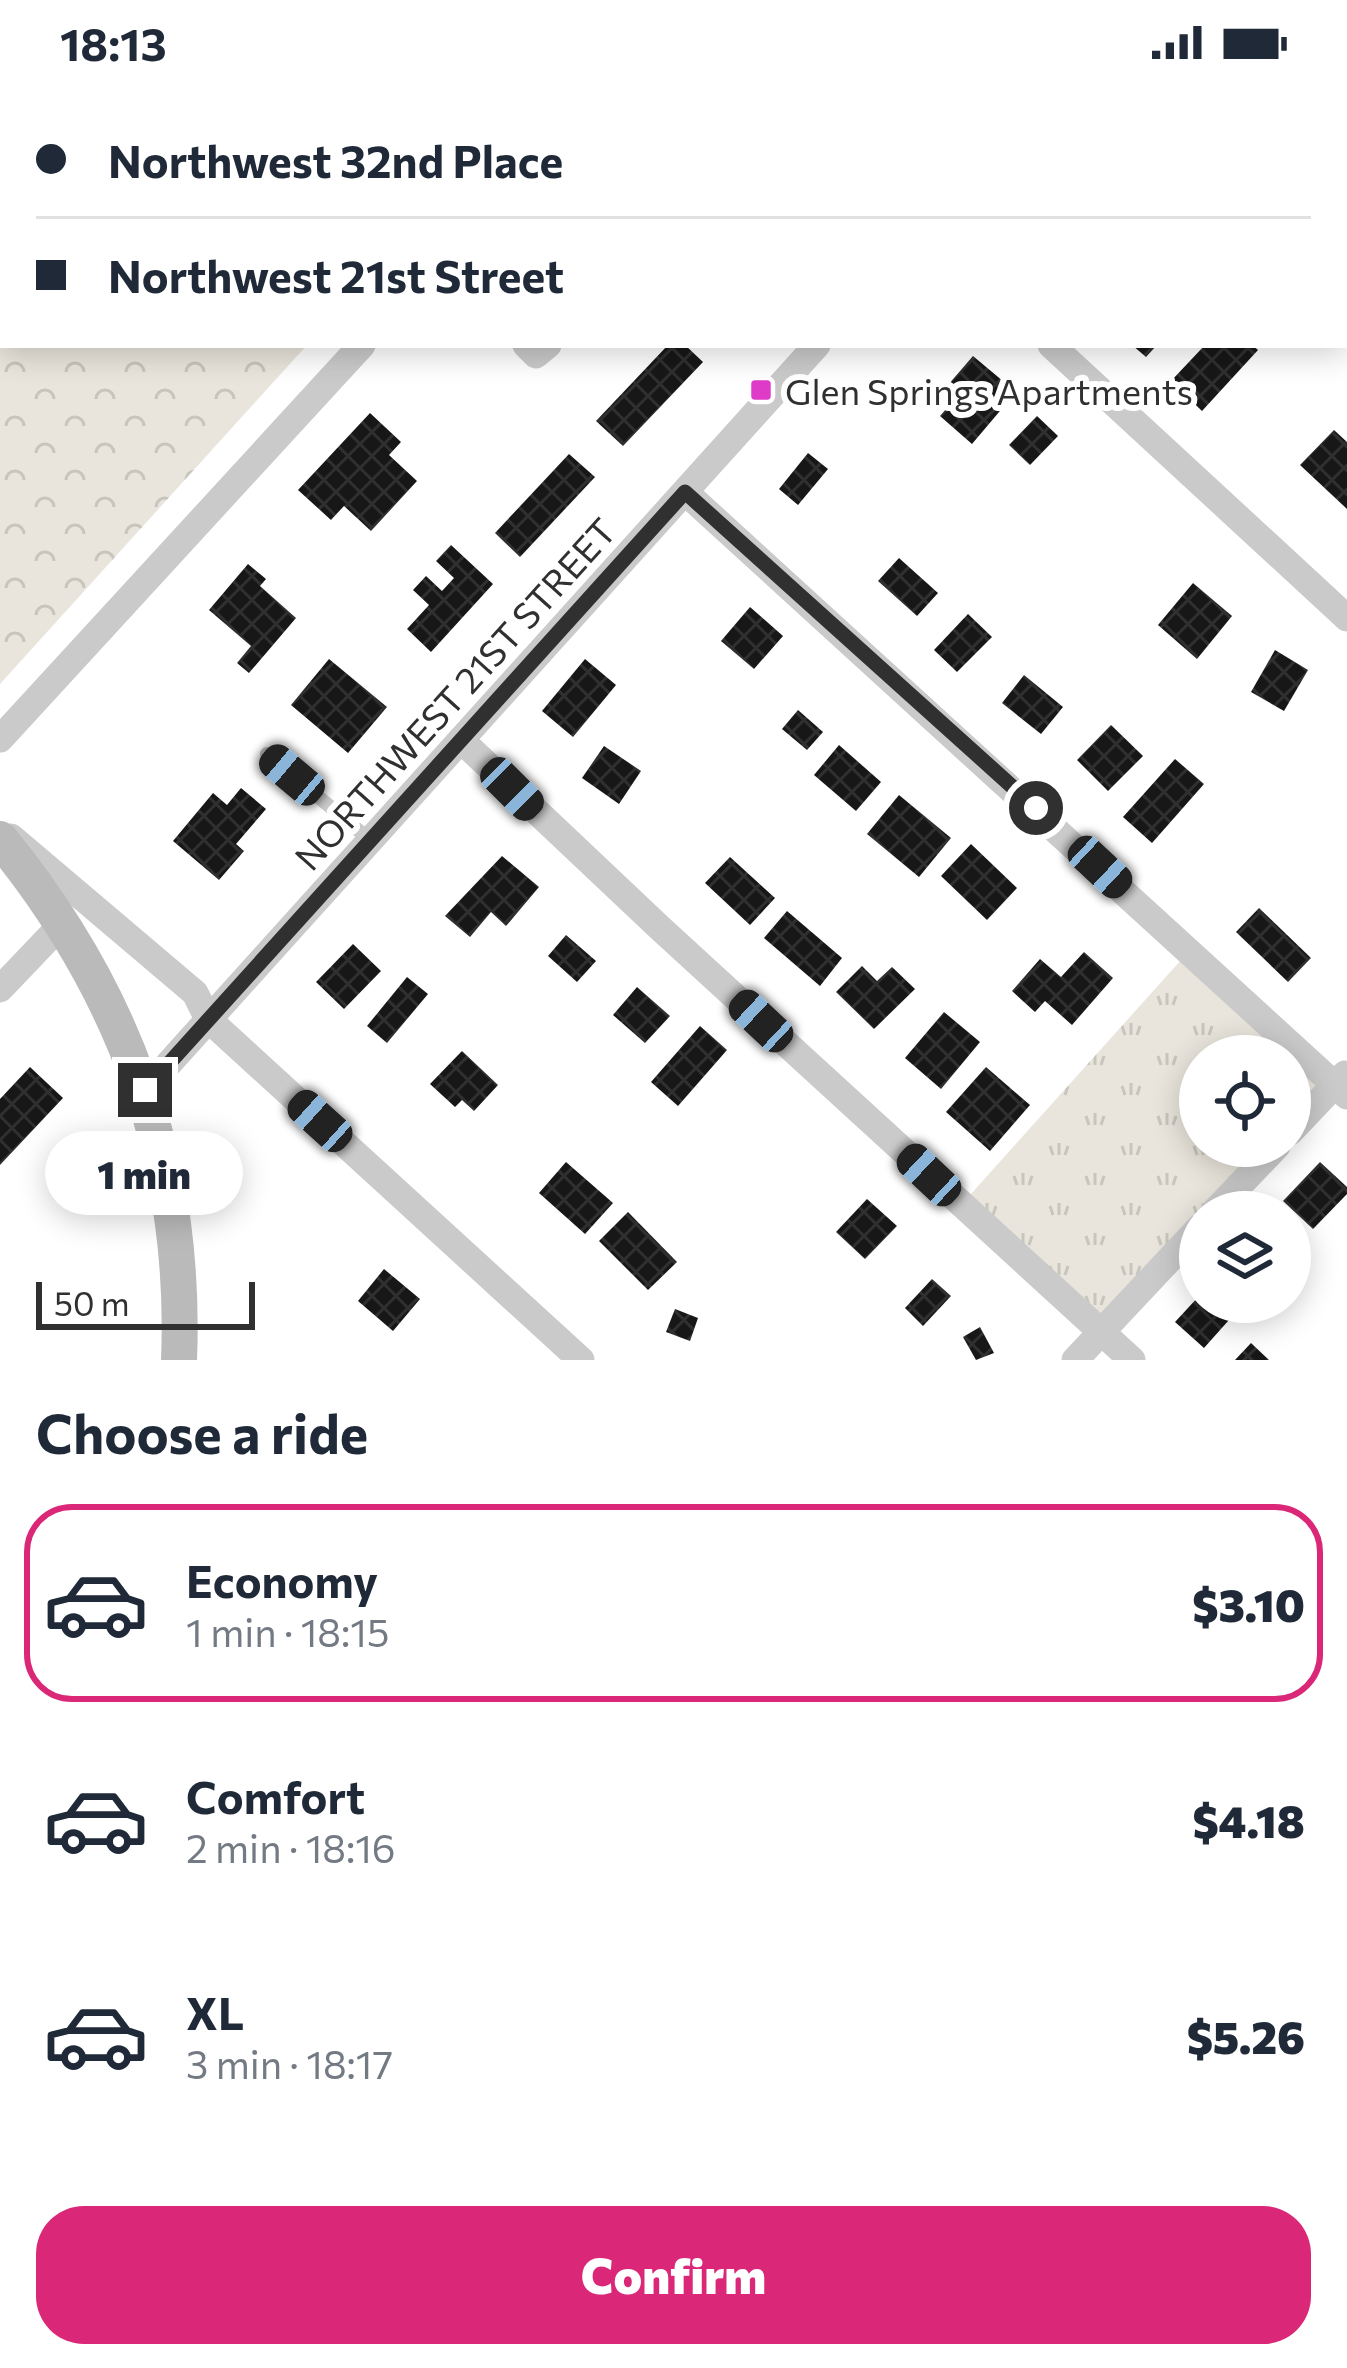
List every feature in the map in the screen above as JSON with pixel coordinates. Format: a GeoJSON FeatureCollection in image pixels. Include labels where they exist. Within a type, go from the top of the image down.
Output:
{"type":"FeatureCollection","features":[{"type":"Feature","properties":{"kind":"street"},"geometry":{"type":"LineString","coordinates":[[0,739],[359,348]]}},
{"type":"Feature","properties":{"kind":"street","name":"NORTHWEST 21ST STREET"},"geometry":{"type":"LineString","coordinates":[[145,1090],[815,348]]}},
{"type":"Feature","properties":{"kind":"street"},"geometry":{"type":"LineString","coordinates":[[1054,348],[1347,618]]}},
{"type":"Feature","properties":{"kind":"street"},"geometry":{"type":"LineString","coordinates":[[685,492],[1343,1084],[1311,1113]]}},
{"type":"Feature","properties":{"kind":"street"},"geometry":{"type":"LineString","coordinates":[[461,740],[1132,1360]]}},
{"type":"Feature","properties":{"kind":"street"},"geometry":{"type":"LineString","coordinates":[[0,829],[195,993],[208,1019],[581,1360]]}},
{"type":"Feature","properties":{"kind":"street"},"geometry":{"type":"LineString","coordinates":[[0,839],[63,922],[111,1006],[145,1090],[166,1174],[182,1289],[179,1360]]}},
{"type":"Feature","properties":{"kind":"street"},"geometry":{"type":"LineString","coordinates":[[0,989],[63,922]]}},
{"type":"Feature","properties":{"kind":"street"},"geometry":{"type":"LineString","coordinates":[[1234,1191],[1257,1167]]}},
{"type":"Feature","properties":{"kind":"street"},"geometry":{"type":"LineString","coordinates":[[1076,1360],[1179,1249]]}},
{"type":"Feature","properties":{"kind":"lane"},"geometry":{"type":"LineString","coordinates":[[267,754],[370,840]]}},
{"type":"Feature","properties":{"kind":"green space"},"geometry":{"type":"Polygon","coordinates":[[[0,348],[304,348],[0,684],[0,348]]]}},
{"type":"Feature","properties":{"kind":"green space"},"geometry":{"type":"Polygon","coordinates":[[[1190,950],[1281,1035],[1179,1035],[1179,1167],[1257,1167],[1234,1191],[1179,1191],[1179,1249],[1101,1331],[962,1204],[1190,950]]]}},
{"type":"Feature","properties":{"kind":"green space"},"geometry":{"type":"Polygon","coordinates":[[[1311,1063],[1335,1085],[1311,1110],[1311,1063]]]}},
{"type":"Feature","properties":{"kind":"building"},"geometry":{"type":"Polygon","coordinates":[[[665,348],[688,348],[703,362],[623,446],[596,421],[665,348]]]}},
{"type":"Feature","properties":{"kind":"building"},"geometry":{"type":"Polygon","coordinates":[[[1202,348],[1258,350],[1202,411],[1171,381],[1202,348]]]}},
{"type":"Feature","properties":{"kind":"building"},"geometry":{"type":"Polygon","coordinates":[[[973,356],[1016,392],[972,444],[940,416],[959,394],[948,385],[973,356]]]}},
{"type":"Feature","properties":{"kind":"building"},"geometry":{"type":"Polygon","coordinates":[[[370,413],[401,442],[389,455],[417,481],[371,531],[344,506],[331,520],[298,490],[370,413]]]}},
{"type":"Feature","properties":{"kind":"building"},"geometry":{"type":"Polygon","coordinates":[[[1037,416],[1058,436],[1030,465],[1009,445],[1037,416]]]}},
{"type":"Feature","properties":{"kind":"building"},"geometry":{"type":"Polygon","coordinates":[[[1334,430],[1347,442],[1347,509],[1300,465],[1334,430]]]}},
{"type":"Feature","properties":{"kind":"building"},"geometry":{"type":"Polygon","coordinates":[[[808,453],[828,469],[798,505],[779,489],[808,453]]]}},
{"type":"Feature","properties":{"kind":"building"},"geometry":{"type":"Polygon","coordinates":[[[569,454],[595,477],[520,557],[495,533],[569,454]]]}},
{"type":"Feature","properties":{"kind":"building"},"geometry":{"type":"Polygon","coordinates":[[[451,545],[493,584],[431,652],[407,629],[429,605],[413,590],[426,576],[442,591],[454,578],[436,561],[451,545]]]}},
{"type":"Feature","properties":{"kind":"building"},"geometry":{"type":"Polygon","coordinates":[[[899,558],[938,593],[917,616],[878,581],[899,558]]]}},
{"type":"Feature","properties":{"kind":"building"},"geometry":{"type":"Polygon","coordinates":[[[248,564],[266,579],[260,586],[296,618],[249,673],[237,663],[251,646],[209,610],[248,564]]]}},
{"type":"Feature","properties":{"kind":"building"},"geometry":{"type":"Polygon","coordinates":[[[1193,583],[1232,616],[1197,659],[1158,625],[1193,583]]]}},
{"type":"Feature","properties":{"kind":"building"},"geometry":{"type":"Polygon","coordinates":[[[750,607],[783,636],[754,669],[721,641],[750,607]]]}},
{"type":"Feature","properties":{"kind":"building"},"geometry":{"type":"Polygon","coordinates":[[[968,614],[992,637],[957,672],[934,650],[968,614]]]}},
{"type":"Feature","properties":{"kind":"building"},"geometry":{"type":"Polygon","coordinates":[[[1275,650],[1308,670],[1284,711],[1251,692],[1275,650]]]}},
{"type":"Feature","properties":{"kind":"building"},"geometry":{"type":"Polygon","coordinates":[[[329,659],[387,707],[348,753],[291,705],[329,659]]]}},
{"type":"Feature","properties":{"kind":"building"},"geometry":{"type":"Polygon","coordinates":[[[585,659],[616,685],[573,737],[542,711],[585,659]]]}},
{"type":"Feature","properties":{"kind":"building"},"geometry":{"type":"Polygon","coordinates":[[[1024,675],[1063,707],[1041,734],[1002,703],[1024,675]]]}},
{"type":"Feature","properties":{"kind":"building"},"geometry":{"type":"Polygon","coordinates":[[[798,710],[823,732],[807,750],[782,729],[798,710]]]}},
{"type":"Feature","properties":{"kind":"building"},"geometry":{"type":"Polygon","coordinates":[[[1111,725],[1143,756],[1108,791],[1077,760],[1111,725]]]}},
{"type":"Feature","properties":{"kind":"building"},"geometry":{"type":"Polygon","coordinates":[[[839,745],[881,782],[856,811],[814,775],[839,745]]]}},
{"type":"Feature","properties":{"kind":"building"},"geometry":{"type":"Polygon","coordinates":[[[604,746],[641,771],[619,804],[582,778],[604,746]]]}},
{"type":"Feature","properties":{"kind":"building"},"geometry":{"type":"Polygon","coordinates":[[[1175,759],[1204,784],[1152,843],[1123,817],[1175,759]]]}},
{"type":"Feature","properties":{"kind":"building"},"geometry":{"type":"Polygon","coordinates":[[[241,788],[266,809],[236,844],[244,851],[219,880],[173,841],[213,793],[227,805],[241,788]]]}},
{"type":"Feature","properties":{"kind":"building"},"geometry":{"type":"Polygon","coordinates":[[[899,795],[951,838],[919,877],[867,834],[899,795]]]}},
{"type":"Feature","properties":{"kind":"building"},"geometry":{"type":"Polygon","coordinates":[[[971,844],[1017,888],[987,920],[941,876],[971,844]]]}},
{"type":"Feature","properties":{"kind":"building"},"geometry":{"type":"Polygon","coordinates":[[[502,856],[539,887],[506,926],[491,912],[470,937],[445,916],[502,856]]]}},
{"type":"Feature","properties":{"kind":"building"},"geometry":{"type":"Polygon","coordinates":[[[730,857],[775,898],[750,925],[705,883],[730,857]]]}},
{"type":"Feature","properties":{"kind":"building"},"geometry":{"type":"Polygon","coordinates":[[[1259,908],[1311,958],[1288,982],[1236,932],[1259,908]]]}},
{"type":"Feature","properties":{"kind":"building"},"geometry":{"type":"Polygon","coordinates":[[[787,911],[842,958],[820,986],[764,938],[787,911]]]}},
{"type":"Feature","properties":{"kind":"building"},"geometry":{"type":"Polygon","coordinates":[[[566,935],[596,961],[577,982],[548,956],[566,935]]]}},
{"type":"Feature","properties":{"kind":"building"},"geometry":{"type":"Polygon","coordinates":[[[353,944],[381,971],[344,1009],[316,982],[353,944]]]}},
{"type":"Feature","properties":{"kind":"building"},"geometry":{"type":"Polygon","coordinates":[[[1084,952],[1113,978],[1072,1025],[1045,1001],[1035,1012],[1012,991],[1040,959],[1061,977],[1084,952]]]}},
{"type":"Feature","properties":{"kind":"building"},"geometry":{"type":"Polygon","coordinates":[[[862,966],[877,981],[892,967],[915,989],[874,1029],[836,992],[862,966]]]}},
{"type":"Feature","properties":{"kind":"building"},"geometry":{"type":"Polygon","coordinates":[[[407,977],[428,994],[387,1043],[367,1026],[407,977]]]}},
{"type":"Feature","properties":{"kind":"building"},"geometry":{"type":"Polygon","coordinates":[[[637,987],[670,1016],[645,1043],[613,1015],[637,987]]]}},
{"type":"Feature","properties":{"kind":"building"},"geometry":{"type":"Polygon","coordinates":[[[944,1012],[980,1042],[941,1089],[905,1058],[944,1012]]]}},
{"type":"Feature","properties":{"kind":"building"},"geometry":{"type":"Polygon","coordinates":[[[700,1026],[727,1050],[678,1106],[651,1082],[700,1026]]]}},
{"type":"Feature","properties":{"kind":"building"},"geometry":{"type":"Polygon","coordinates":[[[462,1051],[498,1085],[474,1111],[462,1100],[455,1107],[430,1084],[462,1051]]]}},
{"type":"Feature","properties":{"kind":"building"},"geometry":{"type":"Polygon","coordinates":[[[30,1067],[63,1098],[0,1165],[0,1099],[30,1067]]]}},
{"type":"Feature","properties":{"kind":"building"},"geometry":{"type":"Polygon","coordinates":[[[986,1067],[1030,1105],[990,1151],[946,1112],[986,1067]]]}},
{"type":"Feature","properties":{"kind":"building"},"geometry":{"type":"Polygon","coordinates":[[[566,1162],[613,1203],[585,1234],[539,1193],[566,1162]]]}},
{"type":"Feature","properties":{"kind":"building"},"geometry":{"type":"Polygon","coordinates":[[[1320,1162],[1347,1187],[1347,1194],[1313,1229],[1311,1191],[1292,1191],[1320,1162]]]}},
{"type":"Feature","properties":{"kind":"building"},"geometry":{"type":"Polygon","coordinates":[[[867,1199],[897,1226],[865,1259],[836,1232],[867,1199]]]}},
{"type":"Feature","properties":{"kind":"building"},"geometry":{"type":"Polygon","coordinates":[[[628,1212],[677,1262],[648,1290],[599,1241],[628,1212]]]}},
{"type":"Feature","properties":{"kind":"building"},"geometry":{"type":"Polygon","coordinates":[[[384,1269],[420,1299],[393,1331],[358,1301],[384,1269]]]}},
{"type":"Feature","properties":{"kind":"building"},"geometry":{"type":"Polygon","coordinates":[[[932,1279],[951,1296],[923,1326],[905,1308],[932,1279]]]}},
{"type":"Feature","properties":{"kind":"building"},"geometry":{"type":"Polygon","coordinates":[[[675,1309],[698,1318],[690,1341],[666,1332],[675,1309]]]}},
{"type":"Feature","properties":{"kind":"building"},"geometry":{"type":"Polygon","coordinates":[[[1179,1318],[1179,1323],[1226,1323],[1204,1348],[1175,1322],[1179,1318]]]}},
{"type":"Feature","properties":{"kind":"building"},"geometry":{"type":"Polygon","coordinates":[[[980,1327],[994,1353],[976,1360],[963,1337],[980,1327]]]}},
{"type":"Feature","properties":{"kind":"building"},"geometry":{"type":"Polygon","coordinates":[[[1251,1343],[1269,1360],[1235,1360],[1251,1343]]]}},
{"type":"Feature","properties":{"kind":"place","name":"Glen Springs Apartments"},"geometry":{"type":"Point","coordinates":[761,390]}},
{"type":"Feature","properties":{"kind":"route"},"geometry":{"type":"LineString","coordinates":[[145,1090],[685,492],[1036,808]]}}]}
